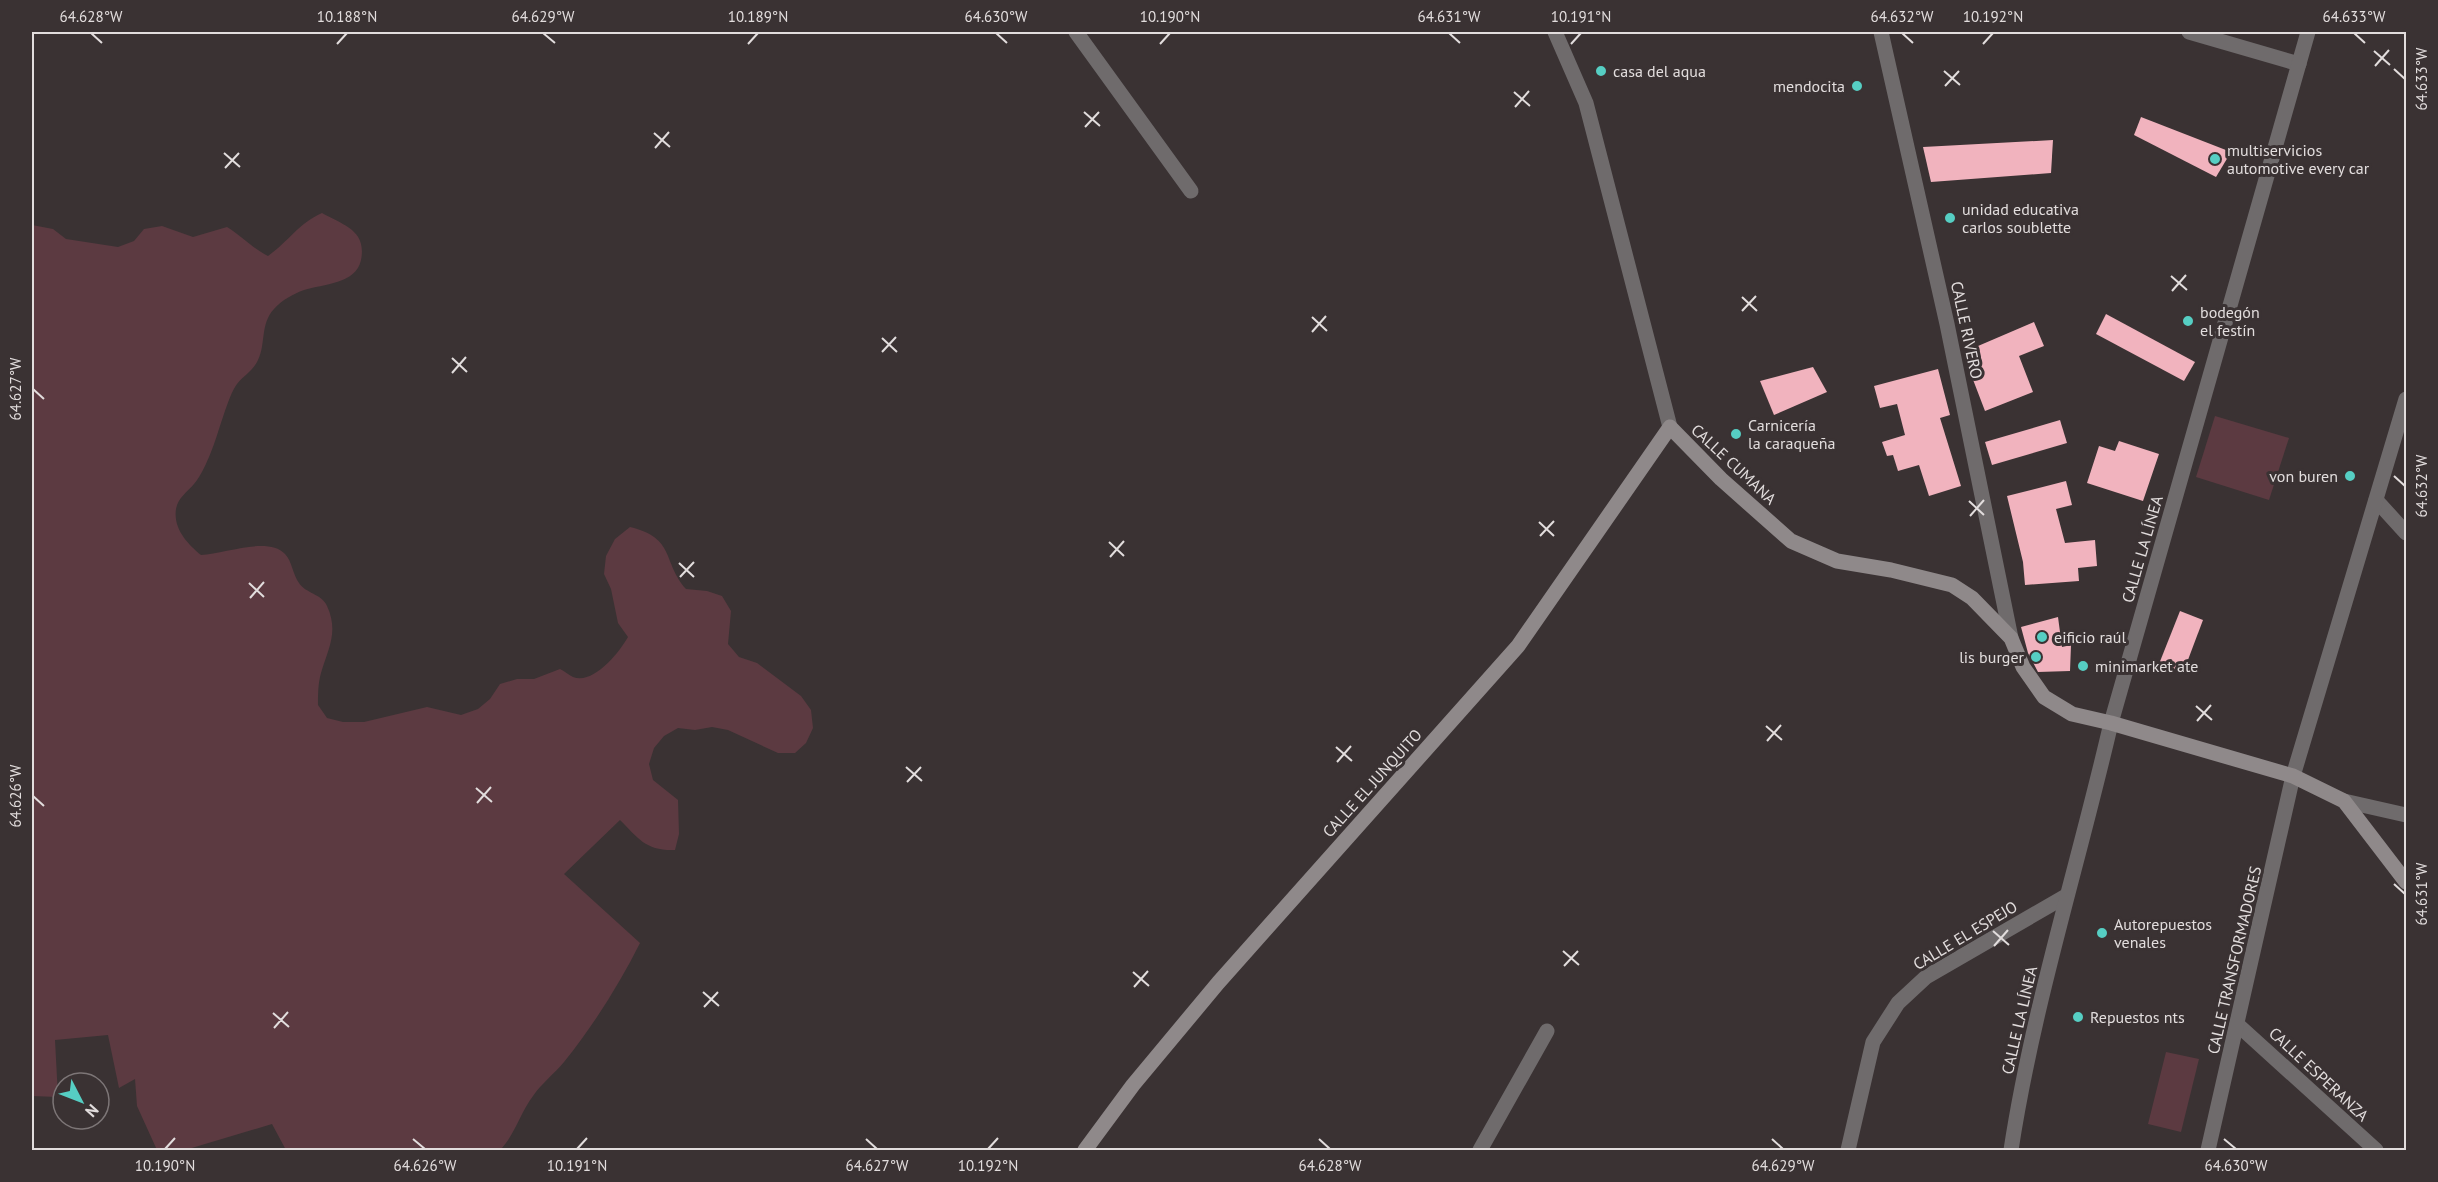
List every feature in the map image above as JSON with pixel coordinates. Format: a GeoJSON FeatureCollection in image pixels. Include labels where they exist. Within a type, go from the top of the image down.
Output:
{"type":"FeatureCollection","features":[{"type":"Feature","properties":{"kind":"street"},"geometry":{"type":"LineString","coordinates":[[1076,32],[1191,191]]}},
{"type":"Feature","properties":{"kind":"street","name":"CALLE CUMANA"},"geometry":{"type":"LineString","coordinates":[[1555,32],[1586,103],[1670,427],[1721,479],[1791,541],[1837,561],[1891,570],[1952,585],[1972,598],[2010,638],[2023,667],[2044,696],[2072,714],[2111,723],[2293,776],[2344,801]]}},
{"type":"Feature","properties":{"kind":"street","name":"CALLE RIVERO"},"geometry":{"type":"LineString","coordinates":[[1881,32],[1947,324],[2010,638]]}},
{"type":"Feature","properties":{"kind":"street"},"geometry":{"type":"LineString","coordinates":[[2189,32],[2299,64]]}},
{"type":"Feature","properties":{"kind":"street","name":"CALLE LA LÍNEA"},"geometry":{"type":"LineString","coordinates":[[2011,1150],[2020,1092],[2066,896],[2093,800],[2111,723],[2308,32]]}},
{"type":"Feature","properties":{"kind":"street"},"geometry":{"type":"LineString","coordinates":[[2293,776],[2406,399]]}},
{"type":"Feature","properties":{"kind":"street","name":"CALLE EL JUNQUITO"},"geometry":{"type":"LineString","coordinates":[[1084,1150],[1133,1085],[1218,983],[1518,646],[1670,427]]}},
{"type":"Feature","properties":{"kind":"street"},"geometry":{"type":"LineString","coordinates":[[2376,500],[2406,533]]}},
{"type":"Feature","properties":{"kind":"street","name":"CALLE TRANSFORMADORES"},"geometry":{"type":"LineString","coordinates":[[2208,1150],[2293,776]]}},
{"type":"Feature","properties":{"kind":"street"},"geometry":{"type":"LineString","coordinates":[[2344,801],[2406,815]]}},
{"type":"Feature","properties":{"kind":"street"},"geometry":{"type":"LineString","coordinates":[[2344,801],[2406,882]]}},
{"type":"Feature","properties":{"kind":"street","name":"CALLE EL ESPEJO"},"geometry":{"type":"LineString","coordinates":[[1848,1150],[1873,1042],[1898,1003],[1926,977],[2066,896]]}},
{"type":"Feature","properties":{"kind":"street","name":"CALLE ESPERANZA"},"geometry":{"type":"LineString","coordinates":[[2238,1025],[2376,1150]]}},
{"type":"Feature","properties":{"kind":"street"},"geometry":{"type":"LineString","coordinates":[[1480,1150],[1547,1031]]}},
{"type":"Feature","properties":{"kind":"shaded area"},"geometry":{"type":"Polygon","coordinates":[[[322,213],[345,225],[357,235],[362,250],[358,268],[353,274],[338,282],[292,295],[274,309],[267,321],[258,360],[234,389],[206,464],[197,481],[183,495],[176,509],[176,516],[182,535],[201,555],[257,546],[277,549],[285,554],[302,586],[325,602],[330,615],[332,632],[320,677],[318,705],[327,718],[343,722],[364,722],[427,707],[461,715],[478,709],[490,699],[500,684],[517,679],[534,679],[560,669],[573,677],[581,678],[597,672],[612,659],[628,637],[618,623],[611,589],[604,574],[606,556],[615,539],[630,527],[645,532],[662,544],[686,589],[707,591],[722,596],[731,611],[728,644],[739,657],[757,663],[801,696],[811,710],[813,728],[806,743],[795,753],[778,753],[728,730],[712,727],[695,730],[678,728],[664,736],[654,748],[649,764],[653,780],[678,800],[679,834],[675,850],[650,846],[638,838],[620,820],[564,874],[640,943],[595,1020],[564,1062],[536,1092],[510,1138],[500,1150],[286,1150],[272,1124],[185,1150],[157,1150],[137,1106],[135,1079],[119,1088],[108,1035],[55,1040],[57,1071],[51,1071],[51,1097],[32,1096],[32,225],[53,229],[66,239],[118,247],[134,241],[144,229],[162,226],[193,237],[227,227],[268,256],[314,217],[322,213]]]}},
{"type":"Feature","properties":{"kind":"shaded area"},"geometry":{"type":"Polygon","coordinates":[[[2215,416],[2289,438],[2269,500],[2196,477],[2215,416]]]}},
{"type":"Feature","properties":{"kind":"shaded area"},"geometry":{"type":"Polygon","coordinates":[[[2166,1052],[2199,1059],[2181,1132],[2148,1124],[2166,1052]]]}},
{"type":"Feature","properties":{"kind":"building"},"geometry":{"type":"Polygon","coordinates":[[[2141,117],[2231,152],[2216,177],[2134,135],[2141,117]]]}},
{"type":"Feature","properties":{"kind":"building"},"geometry":{"type":"Polygon","coordinates":[[[2053,140],[2051,173],[1931,182],[1923,147],[2053,140]]]}},
{"type":"Feature","properties":{"kind":"building"},"geometry":{"type":"Polygon","coordinates":[[[2106,314],[2195,362],[2184,381],[2096,334],[2106,314]]]}},
{"type":"Feature","properties":{"kind":"building"},"geometry":{"type":"Polygon","coordinates":[[[2034,322],[2044,346],[2019,356],[2033,392],[1985,411],[1972,377],[1981,374],[1971,349],[2034,322]]]}},
{"type":"Feature","properties":{"kind":"building"},"geometry":{"type":"Polygon","coordinates":[[[1813,367],[1827,392],[1774,415],[1760,381],[1813,367]]]}},
{"type":"Feature","properties":{"kind":"building"},"geometry":{"type":"Polygon","coordinates":[[[1938,369],[1950,415],[1940,418],[1961,486],[1929,496],[1919,465],[1898,471],[1893,455],[1887,456],[1882,442],[1905,435],[1897,404],[1880,408],[1874,386],[1938,369]]]}},
{"type":"Feature","properties":{"kind":"building"},"geometry":{"type":"Polygon","coordinates":[[[2060,420],[2067,443],[1992,465],[1985,442],[2060,420]]]}},
{"type":"Feature","properties":{"kind":"building"},"geometry":{"type":"Polygon","coordinates":[[[2119,441],[2159,454],[2143,501],[2087,483],[2099,446],[2115,451],[2119,441]]]}},
{"type":"Feature","properties":{"kind":"building"},"geometry":{"type":"Polygon","coordinates":[[[2066,481],[2072,505],[2056,509],[2065,543],[2095,540],[2097,566],[2078,568],[2079,581],[2025,585],[2023,562],[2007,496],[2066,481]]]}},
{"type":"Feature","properties":{"kind":"building"},"geometry":{"type":"Polygon","coordinates":[[[2180,611],[2203,620],[2183,673],[2159,664],[2180,611]]]}},
{"type":"Feature","properties":{"kind":"building"},"geometry":{"type":"Polygon","coordinates":[[[2058,617],[2062,647],[2071,645],[2070,671],[2038,672],[2028,653],[2021,627],[2058,617]]]}},
{"type":"Feature","properties":{"kind":"place","name":"casa del aqua"},"geometry":{"type":"Point","coordinates":[1601,71]}},
{"type":"Feature","properties":{"kind":"place","name":"mendocita"},"geometry":{"type":"Point","coordinates":[1857,86]}},
{"type":"Feature","properties":{"kind":"place","name":"multiservicios automotive every car"},"geometry":{"type":"Point","coordinates":[2215,159]}},
{"type":"Feature","properties":{"kind":"place","name":"unidad educativa carlos soublette"},"geometry":{"type":"Point","coordinates":[1950,218]}},
{"type":"Feature","properties":{"kind":"place","name":"bodegón el festín"},"geometry":{"type":"Point","coordinates":[2188,321]}},
{"type":"Feature","properties":{"kind":"place","name":"Carnicería la caraqueña"},"geometry":{"type":"Point","coordinates":[1736,434]}},
{"type":"Feature","properties":{"kind":"place","name":"von buren"},"geometry":{"type":"Point","coordinates":[2350,476]}},
{"type":"Feature","properties":{"kind":"place","name":"eificio raúl"},"geometry":{"type":"Point","coordinates":[2042,637]}},
{"type":"Feature","properties":{"kind":"place","name":"lis burger"},"geometry":{"type":"Point","coordinates":[2036,657]}},
{"type":"Feature","properties":{"kind":"place","name":"minimarket ate"},"geometry":{"type":"Point","coordinates":[2083,666]}},
{"type":"Feature","properties":{"kind":"place","name":"Autorepuestos venales"},"geometry":{"type":"Point","coordinates":[2102,933]}},
{"type":"Feature","properties":{"kind":"place","name":"Repuestos nts"},"geometry":{"type":"Point","coordinates":[2078,1017]}}]}
